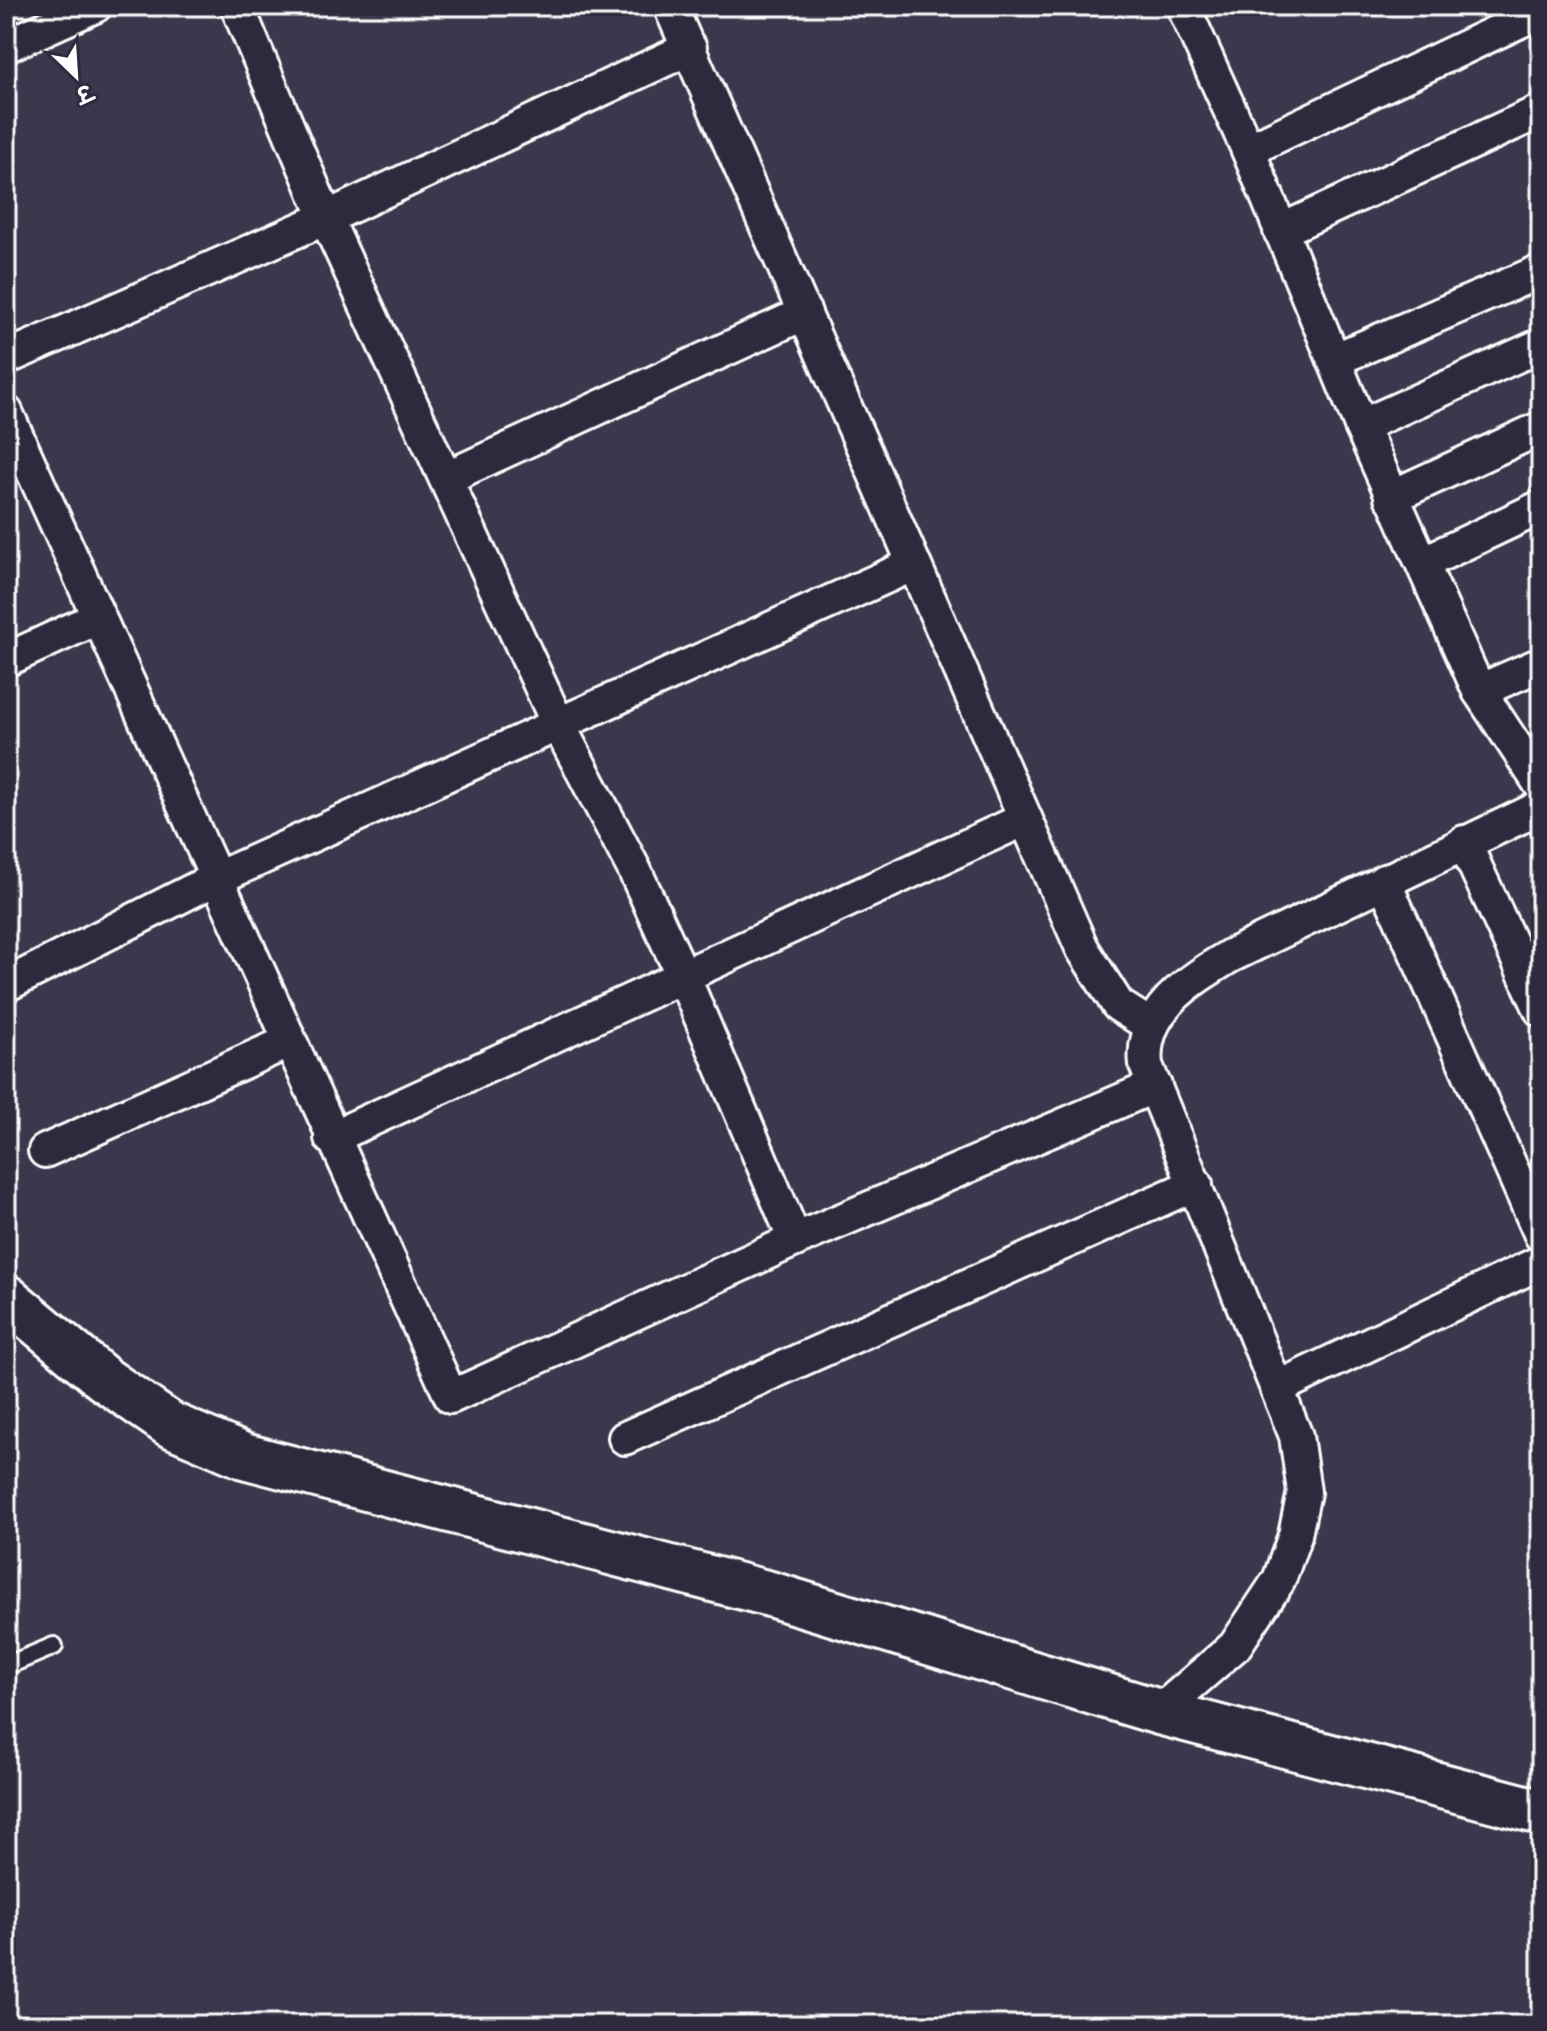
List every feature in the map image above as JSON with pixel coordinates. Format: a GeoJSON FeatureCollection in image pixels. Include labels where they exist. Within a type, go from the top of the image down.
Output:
{"type":"FeatureCollection","features":[{"type":"Feature","properties":{"kind":"street"},"geometry":{"type":"LineString","coordinates":[[6,46],[95,6]]}},
{"type":"Feature","properties":{"kind":"street"},"geometry":{"type":"LineString","coordinates":[[237,6],[326,218],[558,724],[634,869],[684,978],[795,1240]]}},
{"type":"Feature","properties":{"kind":"street"},"geometry":{"type":"LineString","coordinates":[[670,6],[912,565],[1102,983],[1118,1005],[1151,1026]]}},
{"type":"Feature","properties":{"kind":"street"},"geometry":{"type":"LineString","coordinates":[[1183,6],[1248,150],[1391,497],[1479,691],[1541,785]]}},
{"type":"Feature","properties":{"kind":"street"},"geometry":{"type":"LineString","coordinates":[[1248,150],[1541,11]]}},
{"type":"Feature","properties":{"kind":"street"},"geometry":{"type":"LineString","coordinates":[[6,358],[326,218],[690,48]]}},
{"type":"Feature","properties":{"kind":"street"},"geometry":{"type":"LineString","coordinates":[[1280,231],[1541,111]]}},
{"type":"Feature","properties":{"kind":"street"},"geometry":{"type":"LineString","coordinates":[[1334,360],[1541,271]]}},
{"type":"Feature","properties":{"kind":"street"},"geometry":{"type":"LineString","coordinates":[[446,478],[805,313]]}},
{"type":"Feature","properties":{"kind":"street"},"geometry":{"type":"LineString","coordinates":[[1361,426],[1541,345]]}},
{"type":"Feature","properties":{"kind":"street"},"geometry":{"type":"LineString","coordinates":[[6,412],[331,1138],[451,1397],[795,1240],[1155,1086]]}},
{"type":"Feature","properties":{"kind":"street"},"geometry":{"type":"LineString","coordinates":[[1391,497],[1541,428]]}},
{"type":"Feature","properties":{"kind":"street"},"geometry":{"type":"LineString","coordinates":[[1423,563],[1541,507]]}},
{"type":"Feature","properties":{"kind":"street"},"geometry":{"type":"LineString","coordinates":[[6,985],[215,879],[912,565]]}},
{"type":"Feature","properties":{"kind":"street"},"geometry":{"type":"LineString","coordinates":[[6,660],[97,618]]}},
{"type":"Feature","properties":{"kind":"street"},"geometry":{"type":"LineString","coordinates":[[1479,691],[1541,664]]}},
{"type":"Feature","properties":{"kind":"street"},"geometry":{"type":"LineString","coordinates":[[1159,1712],[1235,1646],[1279,1580],[1304,1492],[1296,1436],[1146,1065],[1144,1045],[1151,1026],[1165,1005],[1192,980],[1230,956],[1541,807]]}},
{"type":"Feature","properties":{"kind":"street"},"geometry":{"type":"LineString","coordinates":[[331,1138],[1025,819]]}},
{"type":"Feature","properties":{"kind":"street"},"geometry":{"type":"LineString","coordinates":[[1464,842],[1541,1010]]}},
{"type":"Feature","properties":{"kind":"street"},"geometry":{"type":"LineString","coordinates":[[1384,881],[1541,1235]]}},
{"type":"Feature","properties":{"kind":"street"},"geometry":{"type":"LineString","coordinates":[[45,1151],[288,1042]]}},
{"type":"Feature","properties":{"kind":"street"},"geometry":{"type":"LineString","coordinates":[[625,1438],[1196,1184]]}},
{"type":"Feature","properties":{"kind":"street"},"geometry":{"type":"LineString","coordinates":[[1277,1388],[1541,1262]]}},
{"type":"Feature","properties":{"kind":"street"},"geometry":{"type":"LineString","coordinates":[[6,1297],[104,1379],[169,1424],[244,1456],[770,1594],[1159,1712],[1541,1812]]}},
{"type":"Feature","properties":{"kind":"lane"},"geometry":{"type":"LineString","coordinates":[[6,1666],[54,1646]]}}]}
